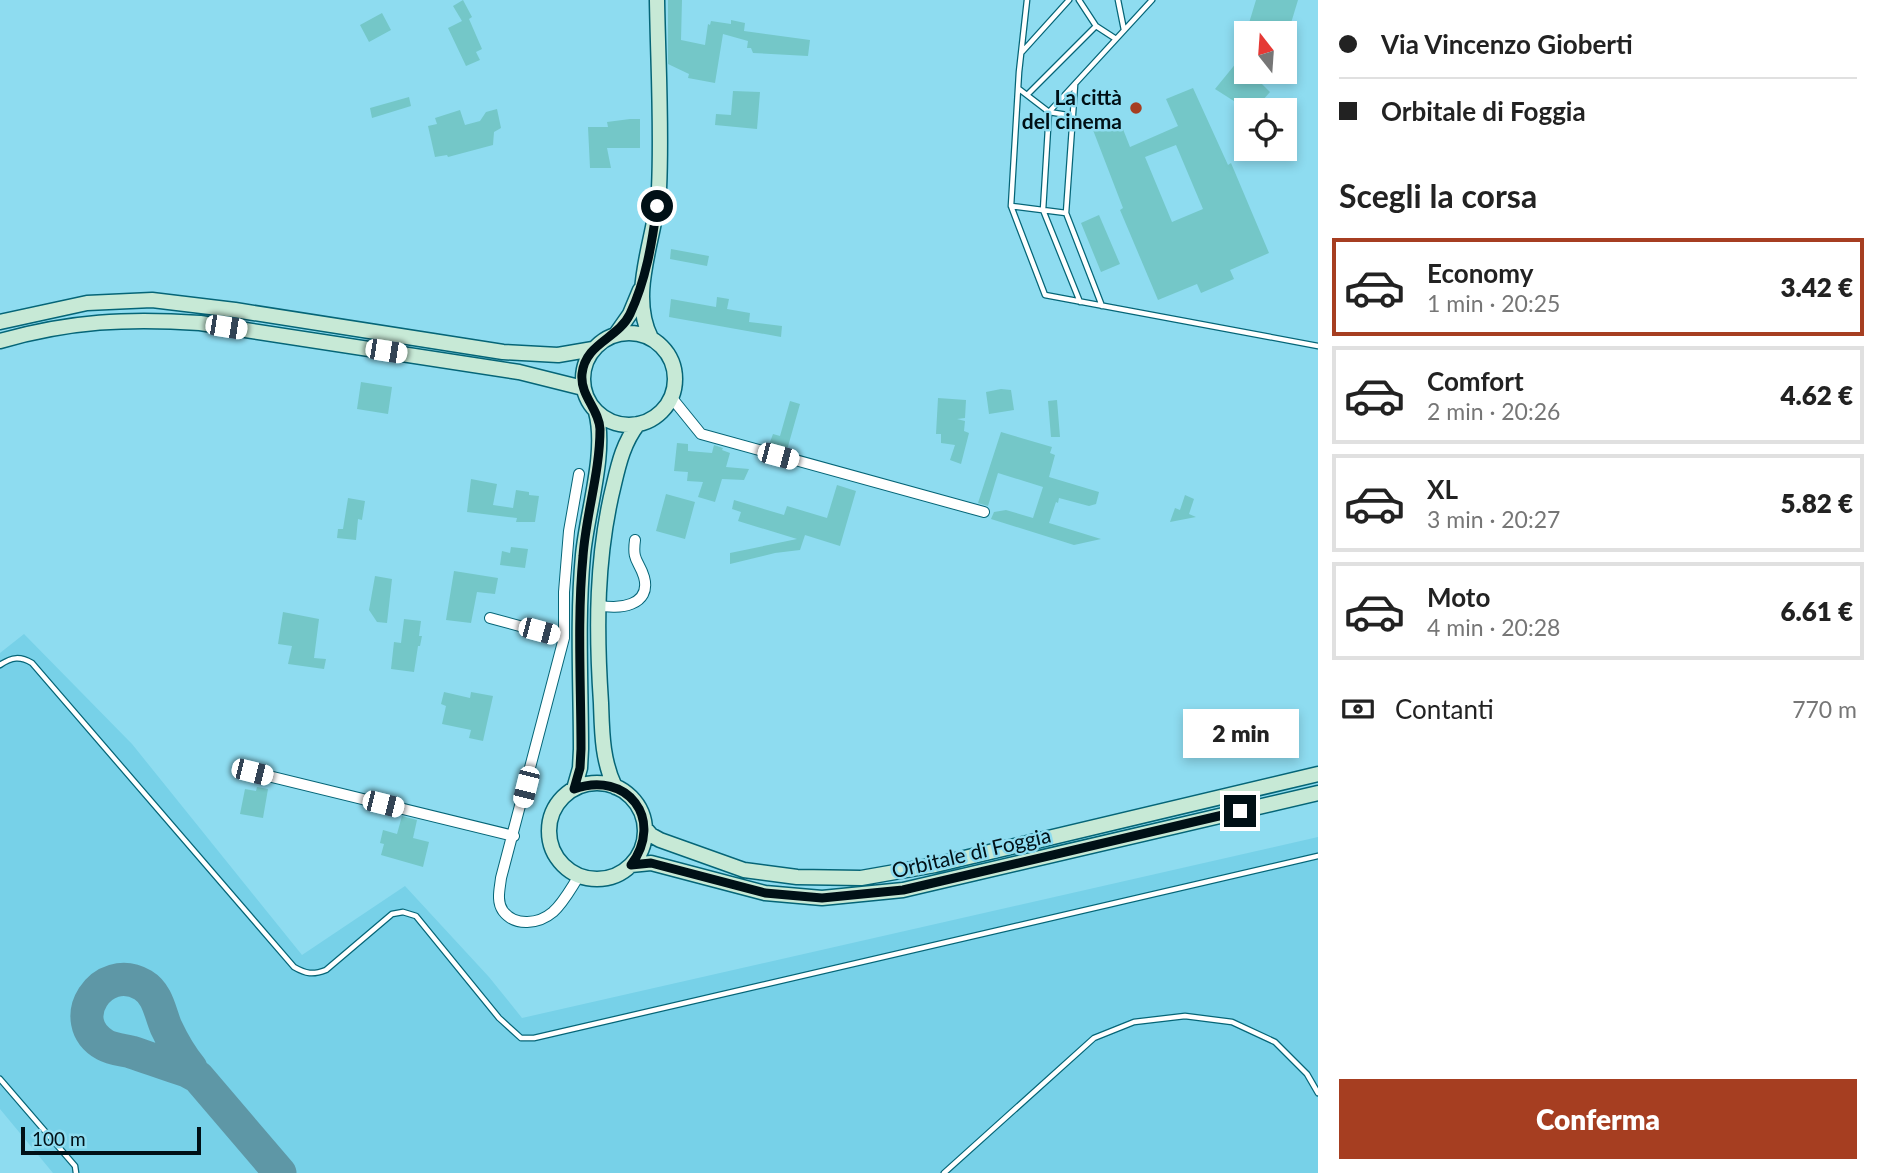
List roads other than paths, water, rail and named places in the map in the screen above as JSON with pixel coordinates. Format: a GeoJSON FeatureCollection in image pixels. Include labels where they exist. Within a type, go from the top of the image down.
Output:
{"type":"FeatureCollection","features":[{"type":"Feature","properties":{"kind":"main road"},"geometry":{"type":"LineString","coordinates":[[616,334],[630,314],[642,285],[659,191],[657,0]]}},
{"type":"Feature","properties":{"kind":"main road"},"geometry":{"type":"LineString","coordinates":[[642,285],[644,320],[652,338]]}},
{"type":"Feature","properties":{"kind":"main road"},"geometry":{"type":"LineString","coordinates":[[0,322],[87,303],[152,300],[235,310],[503,352],[558,355],[593,349]]}},
{"type":"Feature","properties":{"kind":"main road"},"geometry":{"type":"LineString","coordinates":[[0,341],[36,331],[96,321],[148,319],[200,323],[519,372],[583,388]]}},
{"type":"Feature","properties":{"kind":"main road"},"geometry":{"type":"LineString","coordinates":[[574,789],[580,768],[581,749],[580,612],[583,555],[600,426],[583,388],[582,374],[593,349],[616,334],[640,333],[652,338],[667,352],[674,366],[675,386],[671,397],[658,415],[638,424],[615,423],[596,412]]}},
{"type":"Feature","properties":{"kind":"main road"},"geometry":{"type":"LineString","coordinates":[[615,787],[603,747],[598,659],[598,574],[608,507],[621,455],[629,436],[638,424]]}},
{"type":"Feature","properties":{"kind":"main road","name":"Orbitale di Foggia"},"geometry":{"type":"LineString","coordinates":[[645,828],[660,840],[744,870],[797,877],[861,878],[935,865],[1318,774]]}},
{"type":"Feature","properties":{"kind":"main road"},"geometry":{"type":"LineString","coordinates":[[599,784],[615,787],[635,802],[642,814],[645,828],[639,854],[631,865],[607,878],[579,876],[566,868],[556,856],[550,842],[549,826],[553,812],[562,799],[574,789],[599,784]]}},
{"type":"Feature","properties":{"kind":"main road","name":"Orbitale di Foggia"},"geometry":{"type":"LineString","coordinates":[[631,865],[651,863],[765,893],[822,898],[867,895],[903,890],[1318,793]]}},
{"type":"Feature","properties":{"kind":"street"},"geometry":{"type":"LineString","coordinates":[[671,397],[701,434],[984,512]]}},
{"type":"Feature","properties":{"kind":"street"},"geometry":{"type":"LineString","coordinates":[[579,474],[569,531],[564,638],[499,895],[502,910],[514,920],[523,923],[537,921],[552,912],[579,876]]}},
{"type":"Feature","properties":{"kind":"street"},"geometry":{"type":"LineString","coordinates":[[598,605],[622,608],[634,604],[642,595],[644,576],[634,559],[635,540]]}},
{"type":"Feature","properties":{"kind":"street"},"geometry":{"type":"LineString","coordinates":[[490,618],[564,638]]}},
{"type":"Feature","properties":{"kind":"street"},"geometry":{"type":"LineString","coordinates":[[252,772],[514,836]]}},
{"type":"Feature","properties":{"kind":"lane"},"geometry":{"type":"LineString","coordinates":[[1027,0],[1018,88],[1011,205],[1045,295],[1318,346]]}},
{"type":"Feature","properties":{"kind":"lane"},"geometry":{"type":"LineString","coordinates":[[1021,53],[1069,0]]}},
{"type":"Feature","properties":{"kind":"lane"},"geometry":{"type":"LineString","coordinates":[[1079,0],[1096,26],[1116,39]]}},
{"type":"Feature","properties":{"kind":"lane"},"geometry":{"type":"LineString","coordinates":[[1118,0],[1124,31]]}},
{"type":"Feature","properties":{"kind":"lane"},"geometry":{"type":"LineString","coordinates":[[1080,302],[1043,210],[1049,112],[1152,0]]}},
{"type":"Feature","properties":{"kind":"lane"},"geometry":{"type":"LineString","coordinates":[[1027,95],[1096,26]]}},
{"type":"Feature","properties":{"kind":"lane"},"geometry":{"type":"LineString","coordinates":[[1075,84],[1066,213],[1102,306]]}},
{"type":"Feature","properties":{"kind":"lane"},"geometry":{"type":"LineString","coordinates":[[1018,88],[1049,112],[1073,116]]}},
{"type":"Feature","properties":{"kind":"lane"},"geometry":{"type":"LineString","coordinates":[[1011,205],[1066,213]]}},
{"type":"Feature","properties":{"kind":"lane"},"geometry":{"type":"LineString","coordinates":[[0,665],[9,659],[22,657],[32,663],[294,967],[304,973],[314,974],[326,970],[392,914],[403,912],[416,916],[499,1017],[521,1038],[534,1038],[1318,856]]}},
{"type":"Feature","properties":{"kind":"lane"},"geometry":{"type":"LineString","coordinates":[[944,1173],[1094,1038],[1134,1022],[1185,1016],[1232,1022],[1275,1041],[1307,1074],[1318,1093]]}},
{"type":"Feature","properties":{"kind":"lane"},"geometry":{"type":"LineString","coordinates":[[0,1079],[75,1166],[76,1173]]}},
{"type":"Feature","properties":{"kind":"place","name":"La città del cinema"},"geometry":{"type":"Point","coordinates":[1136,108]}}]}
